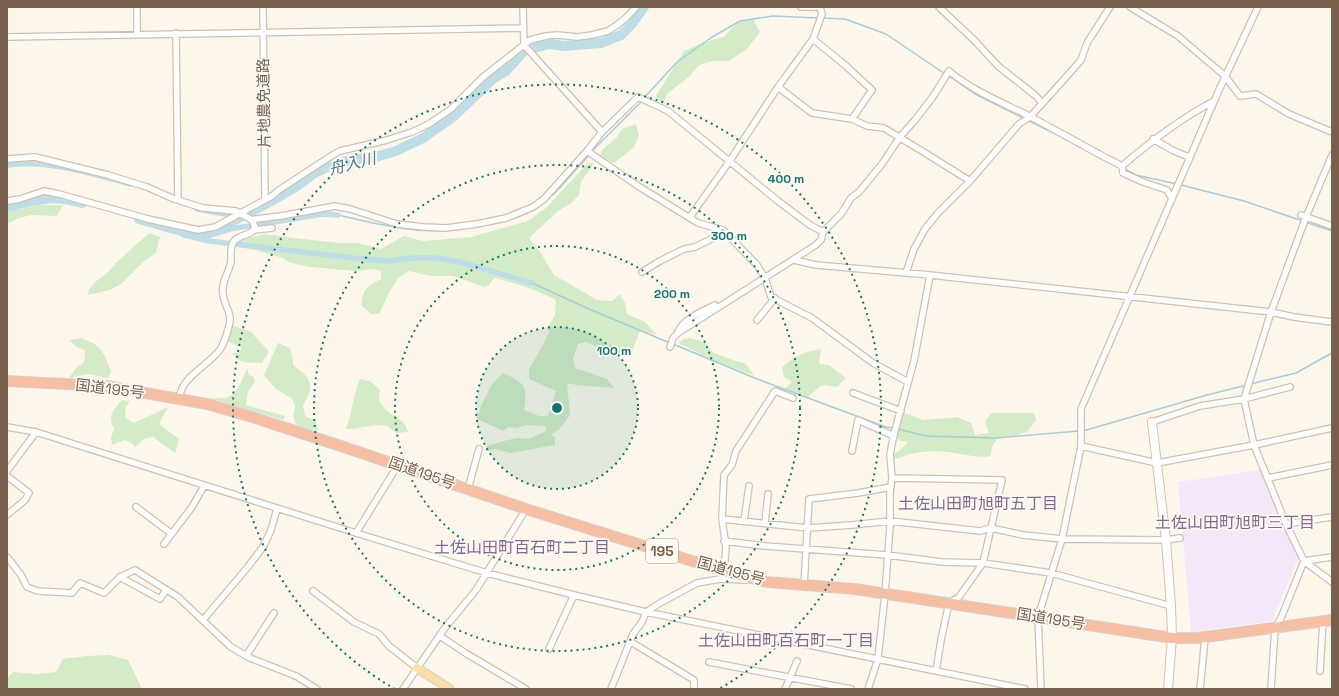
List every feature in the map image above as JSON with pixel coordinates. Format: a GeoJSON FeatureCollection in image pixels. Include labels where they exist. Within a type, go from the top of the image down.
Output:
{"type":"FeatureCollection","features":[{"type":"Feature","properties":{"kind":"highway","name":"国道195号"},"geometry":{"type":"LineString","coordinates":[[7,381],[106,386],[207,404],[252,417],[398,465],[526,509],[724,571],[767,582],[855,589],[1038,616],[1172,638],[1205,638],[1327,621]]}},
{"type":"Feature","properties":{"kind":"main road"},"geometry":{"type":"LineString","coordinates":[[417,668],[450,689]]}},
{"type":"Feature","properties":{"kind":"street"},"geometry":{"type":"LineString","coordinates":[[137,7],[137,34]]}},
{"type":"Feature","properties":{"kind":"street","name":"片地農免道路"},"geometry":{"type":"LineString","coordinates":[[263,7],[265,200]]}},
{"type":"Feature","properties":{"kind":"street"},"geometry":{"type":"LineString","coordinates":[[523,7],[524,45],[602,132]]}},
{"type":"Feature","properties":{"kind":"street"},"geometry":{"type":"LineString","coordinates":[[7,201],[20,199],[44,191],[148,219],[198,230],[215,227],[243,215],[330,156],[340,151],[387,140],[412,132],[429,124],[451,109],[482,78],[530,40],[546,36],[592,36],[608,31],[627,17],[636,7]]}},
{"type":"Feature","properties":{"kind":"street"},"geometry":{"type":"LineString","coordinates":[[690,217],[729,162],[778,87],[813,39],[822,14],[819,7],[801,7]]}},
{"type":"Feature","properties":{"kind":"street"},"geometry":{"type":"LineString","coordinates":[[939,7],[975,41],[998,66],[1042,102]]}},
{"type":"Feature","properties":{"kind":"street"},"geometry":{"type":"LineString","coordinates":[[906,273],[914,249],[938,213],[970,181],[1012,132],[1030,116],[1081,60],[1087,44],[1110,7]]}},
{"type":"Feature","properties":{"kind":"street"},"geometry":{"type":"LineString","coordinates":[[1130,7],[1178,36],[1225,76],[1240,96],[1256,94],[1289,114],[1332,132]]}},
{"type":"Feature","properties":{"kind":"street"},"geometry":{"type":"LineString","coordinates":[[1041,689],[1038,616],[1062,539],[1081,446],[1081,409],[1225,76],[1258,7]]}},
{"type":"Feature","properties":{"kind":"street"},"geometry":{"type":"LineString","coordinates":[[7,37],[524,28]]}},
{"type":"Feature","properties":{"kind":"street"},"geometry":{"type":"LineString","coordinates":[[176,33],[178,200]]}},
{"type":"Feature","properties":{"kind":"street"},"geometry":{"type":"LineString","coordinates":[[813,39],[845,65],[872,90],[852,119]]}},
{"type":"Feature","properties":{"kind":"street"},"geometry":{"type":"LineString","coordinates":[[670,347],[673,338],[678,333],[816,245],[821,240],[823,232],[841,214],[851,198],[859,192],[882,164],[900,137],[932,98],[949,70],[961,81],[980,92],[1030,116],[1122,166]]}},
{"type":"Feature","properties":{"kind":"street"},"geometry":{"type":"LineString","coordinates":[[778,87],[812,113],[852,119],[867,126],[884,128],[970,181]]}},
{"type":"Feature","properties":{"kind":"street"},"geometry":{"type":"LineString","coordinates":[[179,399],[186,382],[218,352],[224,342],[231,320],[230,313],[223,297],[222,289],[230,266],[233,243],[250,233],[254,224],[281,216],[335,206],[350,208],[397,224],[411,226],[446,228],[506,218],[534,207],[544,199],[588,152],[602,132],[638,97],[668,111],[729,162],[810,225],[823,232]]}},
{"type":"Feature","properties":{"kind":"street"},"geometry":{"type":"LineString","coordinates":[[1122,166],[1153,139],[1194,112],[1214,101]]}},
{"type":"Feature","properties":{"kind":"street"},"geometry":{"type":"LineString","coordinates":[[1153,139],[1190,158]]}},
{"type":"Feature","properties":{"kind":"street"},"geometry":{"type":"LineString","coordinates":[[588,152],[638,186],[698,223],[723,230],[757,265],[765,278],[771,296],[812,318],[873,363],[908,382]]}},
{"type":"Feature","properties":{"kind":"street"},"geometry":{"type":"LineString","coordinates":[[1332,155],[1304,216],[1302,227],[1271,312],[1244,399],[1254,445],[1286,524],[1304,561],[1332,582]]}},
{"type":"Feature","properties":{"kind":"street"},"geometry":{"type":"LineString","coordinates":[[7,159],[35,157],[69,165],[146,187],[203,208],[236,211],[254,224],[272,228]]}},
{"type":"Feature","properties":{"kind":"street"},"geometry":{"type":"LineString","coordinates":[[1122,166],[1123,172],[1143,182],[1167,190],[1172,199]]}},
{"type":"Feature","properties":{"kind":"street"},"geometry":{"type":"LineString","coordinates":[[1304,216],[1332,226]]}},
{"type":"Feature","properties":{"kind":"street"},"geometry":{"type":"LineString","coordinates":[[642,272],[684,249],[695,247],[725,232]]}},
{"type":"Feature","properties":{"kind":"street"},"geometry":{"type":"LineString","coordinates":[[794,260],[816,264],[1271,312],[1294,317],[1332,322]]}},
{"type":"Feature","properties":{"kind":"street"},"geometry":{"type":"LineString","coordinates":[[868,689],[878,659],[885,594],[892,478],[890,454],[914,361],[930,275]]}},
{"type":"Feature","properties":{"kind":"street"},"geometry":{"type":"LineString","coordinates":[[757,320],[774,298]]}},
{"type":"Feature","properties":{"kind":"street"},"geometry":{"type":"LineString","coordinates":[[1168,689],[1172,638],[1171,606],[1166,540],[1152,422],[1200,406],[1244,399],[1290,387]]}},
{"type":"Feature","properties":{"kind":"street"},"geometry":{"type":"LineString","coordinates":[[724,571],[726,547],[722,519],[724,475],[732,465],[736,451],[775,391],[793,398]]}},
{"type":"Feature","properties":{"kind":"street"},"geometry":{"type":"LineString","coordinates":[[853,393],[901,411]]}},
{"type":"Feature","properties":{"kind":"street"},"geometry":{"type":"LineString","coordinates":[[852,451],[858,420],[894,435]]}},
{"type":"Feature","properties":{"kind":"street"},"geometry":{"type":"LineString","coordinates":[[7,427],[36,432],[356,534],[487,573],[646,612],[1026,689]]}},
{"type":"Feature","properties":{"kind":"street"},"geometry":{"type":"LineString","coordinates":[[1081,446],[1157,463],[1254,445],[1332,428]]}},
{"type":"Feature","properties":{"kind":"street"},"geometry":{"type":"LineString","coordinates":[[7,471],[36,432]]}},
{"type":"Feature","properties":{"kind":"street"},"geometry":{"type":"LineString","coordinates":[[468,489],[479,449]]}},
{"type":"Feature","properties":{"kind":"street"},"geometry":{"type":"LineString","coordinates":[[356,534],[398,465]]}},
{"type":"Feature","properties":{"kind":"street"},"geometry":{"type":"LineString","coordinates":[[1268,478],[1332,465]]}},
{"type":"Feature","properties":{"kind":"street"},"geometry":{"type":"LineString","coordinates":[[7,476],[29,493],[25,500],[7,515]]}},
{"type":"Feature","properties":{"kind":"street"},"geometry":{"type":"LineString","coordinates":[[892,478],[1002,480],[982,563],[959,598],[949,603],[936,671]]}},
{"type":"Feature","properties":{"kind":"street"},"geometry":{"type":"LineString","coordinates":[[164,544],[192,507],[204,486]]}},
{"type":"Feature","properties":{"kind":"street"},"geometry":{"type":"LineString","coordinates":[[744,521],[749,486]]}},
{"type":"Feature","properties":{"kind":"street"},"geometry":{"type":"LineString","coordinates":[[804,585],[809,499],[891,488]]}},
{"type":"Feature","properties":{"kind":"street"},"geometry":{"type":"LineString","coordinates":[[765,524],[768,494]]}},
{"type":"Feature","properties":{"kind":"street"},"geometry":{"type":"LineString","coordinates":[[136,507],[172,534]]}},
{"type":"Feature","properties":{"kind":"street"},"geometry":{"type":"LineString","coordinates":[[203,620],[263,547],[271,530],[277,509]]}},
{"type":"Feature","properties":{"kind":"street"},"geometry":{"type":"LineString","coordinates":[[403,689],[440,636],[476,590],[526,509]]}},
{"type":"Feature","properties":{"kind":"street"},"geometry":{"type":"LineString","coordinates":[[1286,524],[1332,517]]}},
{"type":"Feature","properties":{"kind":"street"},"geometry":{"type":"LineString","coordinates":[[722,519],[808,528],[890,521],[980,530],[991,528],[1062,539],[1166,540],[1180,538]]}},
{"type":"Feature","properties":{"kind":"street"},"geometry":{"type":"LineString","coordinates":[[724,541],[807,550],[887,555],[942,562],[982,563],[1051,574],[1171,606]]}},
{"type":"Feature","properties":{"kind":"street"},"geometry":{"type":"LineString","coordinates":[[7,557],[27,587],[38,591],[72,593],[80,583],[104,593],[120,577],[135,570],[178,597],[232,647],[246,656],[296,676],[317,689]]}},
{"type":"Feature","properties":{"kind":"street"},"geometry":{"type":"LineString","coordinates":[[1304,561],[1332,557]]}},
{"type":"Feature","properties":{"kind":"street"},"geometry":{"type":"LineString","coordinates":[[1271,689],[1275,628],[1281,618],[1304,561]]}},
{"type":"Feature","properties":{"kind":"street"},"geometry":{"type":"LineString","coordinates":[[120,577],[160,599],[166,590]]}},
{"type":"Feature","properties":{"kind":"street"},"geometry":{"type":"LineString","coordinates":[[611,689],[633,634],[642,622],[646,612],[697,582],[720,579],[767,582]]}},
{"type":"Feature","properties":{"kind":"street"},"geometry":{"type":"LineString","coordinates":[[313,591],[354,622],[379,634],[389,646],[417,668]]}},
{"type":"Feature","properties":{"kind":"street"},"geometry":{"type":"LineString","coordinates":[[549,649],[574,595]]}},
{"type":"Feature","properties":{"kind":"street"},"geometry":{"type":"LineString","coordinates":[[246,656],[274,613]]}},
{"type":"Feature","properties":{"kind":"street"},"geometry":{"type":"LineString","coordinates":[[1320,671],[1327,621]]}},
{"type":"Feature","properties":{"kind":"street"},"geometry":{"type":"LineString","coordinates":[[440,636],[526,689]]}},
{"type":"Feature","properties":{"kind":"street"},"geometry":{"type":"LineString","coordinates":[[1200,689],[1205,638]]}},
{"type":"Feature","properties":{"kind":"street"},"geometry":{"type":"LineString","coordinates":[[631,642],[694,680],[694,689]]}},
{"type":"Feature","properties":{"kind":"street"},"geometry":{"type":"LineString","coordinates":[[785,689],[797,661]]}},
{"type":"Feature","properties":{"kind":"street"},"geometry":{"type":"LineString","coordinates":[[709,662],[851,689]]}},
{"type":"Feature","properties":{"kind":"shaded area"},"geometry":{"type":"Polygon","coordinates":[[[1261,470],[1298,559],[1272,621],[1191,632],[1178,482],[1261,470]]]}},
{"type":"Feature","properties":{"kind":"green space"},"geometry":{"type":"Polygon","coordinates":[[[753,19],[760,32],[747,49],[729,61],[713,61],[699,65],[690,76],[667,94],[664,103],[655,97],[684,51],[705,42],[724,37],[737,23],[753,19]]]}},
{"type":"Feature","properties":{"kind":"green space"},"geometry":{"type":"Polygon","coordinates":[[[636,124],[639,135],[634,147],[614,163],[600,158],[602,150],[617,137],[622,129],[636,124]]]}},
{"type":"Feature","properties":{"kind":"green space"},"geometry":{"type":"Polygon","coordinates":[[[595,162],[581,182],[579,195],[570,204],[558,211],[529,238],[539,250],[554,275],[597,300],[612,301],[620,294],[625,303],[627,314],[645,322],[656,334],[640,331],[631,354],[615,354],[586,342],[578,344],[573,358],[575,368],[607,379],[614,388],[567,383],[570,415],[559,430],[551,434],[555,438],[555,445],[511,453],[494,449],[486,451],[487,446],[508,440],[518,438],[529,439],[546,431],[545,426],[526,425],[517,428],[508,427],[504,431],[477,419],[481,406],[492,384],[503,373],[516,379],[523,386],[526,396],[524,410],[539,416],[548,416],[556,391],[529,379],[529,370],[549,333],[548,327],[555,315],[556,300],[526,287],[494,278],[489,285],[484,287],[453,276],[430,276],[409,271],[398,278],[379,314],[371,314],[362,306],[362,300],[366,289],[381,279],[381,271],[371,269],[355,271],[310,267],[291,263],[280,257],[251,249],[235,247],[239,240],[265,234],[340,243],[358,243],[381,249],[404,236],[423,241],[471,237],[528,221],[546,208],[587,164],[595,162]]]}},
{"type":"Feature","properties":{"kind":"green space"},"geometry":{"type":"Polygon","coordinates":[[[39,205],[63,205],[57,216],[31,215],[19,218],[7,224],[7,212],[39,205]]]}},
{"type":"Feature","properties":{"kind":"green space"},"geometry":{"type":"Polygon","coordinates":[[[149,233],[160,237],[156,253],[144,261],[121,284],[110,290],[88,295],[89,289],[95,282],[106,274],[149,233]]]}},
{"type":"Feature","properties":{"kind":"green space"},"geometry":{"type":"Polygon","coordinates":[[[231,325],[252,332],[267,349],[269,352],[262,363],[245,362],[235,357],[232,353],[238,353],[242,348],[225,340],[231,325]]]}},
{"type":"Feature","properties":{"kind":"green space"},"geometry":{"type":"Polygon","coordinates":[[[81,338],[98,346],[101,350],[111,371],[108,378],[89,374],[69,378],[75,369],[84,362],[85,350],[78,348],[69,340],[81,338]]]}},
{"type":"Feature","properties":{"kind":"green space"},"geometry":{"type":"Polygon","coordinates":[[[690,338],[705,342],[712,352],[746,364],[755,376],[715,361],[678,343],[684,339],[690,338]]]}},
{"type":"Feature","properties":{"kind":"green space"},"geometry":{"type":"Polygon","coordinates":[[[278,343],[290,348],[293,365],[305,374],[310,383],[309,393],[303,406],[305,416],[316,421],[318,431],[301,428],[296,424],[293,416],[295,407],[292,399],[276,389],[264,375],[278,343]]]}},
{"type":"Feature","properties":{"kind":"green space"},"geometry":{"type":"Polygon","coordinates":[[[821,349],[819,364],[829,365],[846,378],[837,387],[822,385],[808,397],[784,389],[792,382],[784,377],[782,367],[800,355],[821,349]]]}},
{"type":"Feature","properties":{"kind":"green space"},"geometry":{"type":"Polygon","coordinates":[[[247,368],[249,375],[254,377],[255,382],[248,391],[246,405],[285,416],[284,420],[208,398],[223,398],[232,395],[240,385],[247,368]]]}},
{"type":"Feature","properties":{"kind":"green space"},"geometry":{"type":"Polygon","coordinates":[[[360,379],[370,381],[380,390],[379,401],[388,412],[402,421],[407,427],[408,432],[396,433],[388,427],[378,425],[346,429],[360,379]]]}},
{"type":"Feature","properties":{"kind":"green space"},"geometry":{"type":"Polygon","coordinates":[[[122,400],[130,401],[125,408],[126,418],[134,423],[168,407],[159,424],[179,439],[175,453],[153,437],[145,438],[135,447],[133,444],[125,440],[112,445],[111,437],[114,429],[111,417],[112,413],[122,400]]]}},
{"type":"Feature","properties":{"kind":"green space"},"geometry":{"type":"Polygon","coordinates":[[[905,413],[923,420],[957,417],[971,423],[975,435],[989,433],[985,421],[992,413],[1034,413],[1036,420],[1028,431],[1015,436],[997,439],[992,447],[991,456],[980,457],[928,451],[913,453],[897,459],[891,455],[899,451],[908,442],[901,441],[893,436],[897,422],[905,413]]]}},
{"type":"Feature","properties":{"kind":"green space"},"geometry":{"type":"Polygon","coordinates":[[[109,655],[128,660],[142,689],[7,689],[7,678],[13,672],[36,674],[56,672],[63,659],[109,655]]]}},
{"type":"Feature","properties":{"kind":"waterway","name":"舟入川"},"geometry":{"type":"LineString","coordinates":[[139,219],[181,231],[191,230],[212,232],[275,199],[297,186],[313,174],[327,167],[350,160],[379,156],[396,151],[423,138],[453,117],[494,78],[506,71],[524,51],[549,44],[564,46],[601,43],[621,35],[631,25],[644,7]]}},
{"type":"Feature","properties":{"kind":"waterway"},"geometry":{"type":"LineString","coordinates":[[644,98],[677,62],[712,37],[740,21],[773,16],[818,18]]}},
{"type":"Feature","properties":{"kind":"waterway"},"geometry":{"type":"LineString","coordinates":[[822,18],[845,19],[886,34],[945,74]]}},
{"type":"Feature","properties":{"kind":"waterway"},"geometry":{"type":"LineString","coordinates":[[949,76],[975,94],[1025,119]]}},
{"type":"Feature","properties":{"kind":"waterway"},"geometry":{"type":"LineString","coordinates":[[591,152],[642,101]]}},
{"type":"Feature","properties":{"kind":"waterway"},"geometry":{"type":"LineString","coordinates":[[1029,121],[1070,141]]}},
{"type":"Feature","properties":{"kind":"waterway"},"geometry":{"type":"LineString","coordinates":[[546,200],[556,192],[589,155]]}},
{"type":"Feature","properties":{"kind":"waterway"},"geometry":{"type":"LineString","coordinates":[[7,165],[38,164],[69,168],[130,184]]}},
{"type":"Feature","properties":{"kind":"waterway"},"geometry":{"type":"LineString","coordinates":[[1123,168],[1136,175],[1177,184]]}},
{"type":"Feature","properties":{"kind":"waterway"},"geometry":{"type":"LineString","coordinates":[[1181,185],[1244,201],[1332,231]]}},
{"type":"Feature","properties":{"kind":"waterway","name":"舟入川"},"geometry":{"type":"LineString","coordinates":[[7,207],[35,200],[53,198],[72,200],[82,203]]}},
{"type":"Feature","properties":{"kind":"waterway"},"geometry":{"type":"LineString","coordinates":[[492,224],[511,220],[535,209],[540,205]]}},
{"type":"Feature","properties":{"kind":"waterway"},"geometry":{"type":"LineString","coordinates":[[197,209],[241,217]]}},
{"type":"Feature","properties":{"kind":"waterway"},"geometry":{"type":"LineString","coordinates":[[191,233],[207,236],[230,229],[323,214],[338,215]]}},
{"type":"Feature","properties":{"kind":"waterway"},"geometry":{"type":"LineString","coordinates":[[338,215],[416,230],[447,231],[463,229]]}},
{"type":"Feature","properties":{"kind":"waterway"},"geometry":{"type":"LineString","coordinates":[[181,231],[184,235],[209,241],[353,258],[385,261],[413,258],[436,258],[460,262],[532,283]]}},
{"type":"Feature","properties":{"kind":"waterway"},"geometry":{"type":"LineString","coordinates":[[532,283],[670,343]]}},
{"type":"Feature","properties":{"kind":"waterway"},"geometry":{"type":"LineString","coordinates":[[673,344],[757,379],[886,427],[894,428]]}},
{"type":"Feature","properties":{"kind":"waterway"},"geometry":{"type":"LineString","coordinates":[[1250,384],[1296,373],[1332,353]]}},
{"type":"Feature","properties":{"kind":"waterway"},"geometry":{"type":"LineString","coordinates":[[1083,431],[1247,385]]}},
{"type":"Feature","properties":{"kind":"waterway"},"geometry":{"type":"LineString","coordinates":[[898,429],[926,436],[995,438],[1079,431]]}},
{"type":"Feature","properties":{"kind":"district","name":"土佐山田町旭町五丁目"},"geometry":{"type":"Point","coordinates":[978,503]}},
{"type":"Feature","properties":{"kind":"district","name":"土佐山田町旭町三丁目"},"geometry":{"type":"Point","coordinates":[1235,522]}},
{"type":"Feature","properties":{"kind":"district","name":"土佐山田町百石町二丁目"},"geometry":{"type":"Point","coordinates":[522,547]}},
{"type":"Feature","properties":{"kind":"district","name":"土佐山田町百石町一丁目"},"geometry":{"type":"Point","coordinates":[786,640]}}]}
